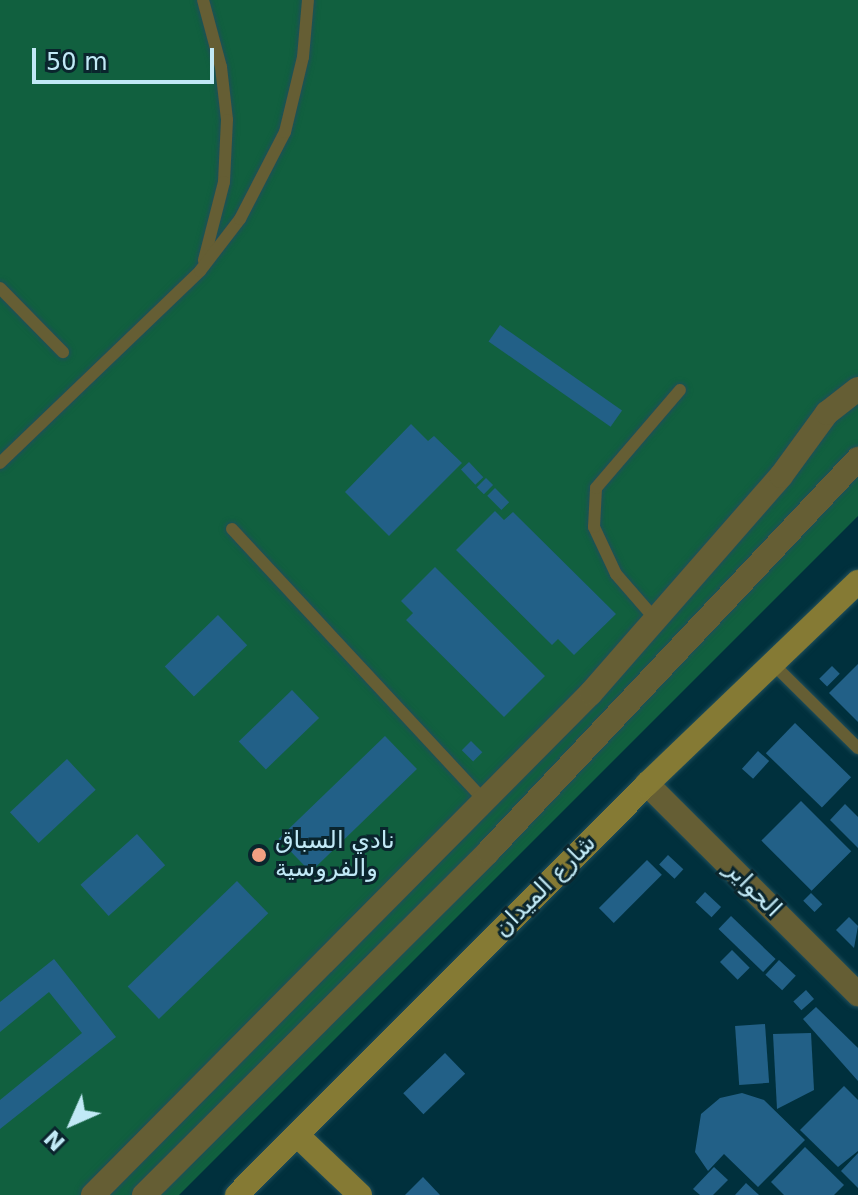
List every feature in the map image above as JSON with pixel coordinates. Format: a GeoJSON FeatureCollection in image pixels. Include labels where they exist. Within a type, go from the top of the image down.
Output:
{"type":"FeatureCollection","features":[{"type":"Feature","properties":{"kind":"street"},"geometry":{"type":"LineString","coordinates":[[93,1195],[486,802],[656,620],[781,476],[827,413],[858,389]]}},
{"type":"Feature","properties":{"kind":"street"},"geometry":{"type":"LineString","coordinates":[[144,1195],[488,852],[858,459]]}},
{"type":"Feature","properties":{"kind":"street","name":"شارع الميدان"},"geometry":{"type":"LineString","coordinates":[[237,1195],[647,784],[858,582]]}},
{"type":"Feature","properties":{"kind":"street","name":"الحواير"},"geometry":{"type":"LineString","coordinates":[[647,784],[858,994]]}},
{"type":"Feature","properties":{"kind":"street"},"geometry":{"type":"LineString","coordinates":[[297,1135],[360,1195]]}},
{"type":"Feature","properties":{"kind":"lane"},"geometry":{"type":"LineString","coordinates":[[200,271],[224,182],[227,120],[221,67],[203,0]]}},
{"type":"Feature","properties":{"kind":"lane"},"geometry":{"type":"LineString","coordinates":[[0,463],[200,271],[257,191],[285,132],[303,57],[308,0]]}},
{"type":"Feature","properties":{"kind":"lane"},"geometry":{"type":"LineString","coordinates":[[0,288],[63,352]]}},
{"type":"Feature","properties":{"kind":"lane"},"geometry":{"type":"LineString","coordinates":[[656,620],[610,562],[594,527],[596,488],[680,390]]}},
{"type":"Feature","properties":{"kind":"lane"},"geometry":{"type":"LineString","coordinates":[[232,529],[486,802]]}},
{"type":"Feature","properties":{"kind":"lane"},"geometry":{"type":"LineString","coordinates":[[774,665],[858,748]]}},
{"type":"Feature","properties":{"kind":"green space","name":"نادي السباق والفروسية"},"geometry":{"type":"Polygon","coordinates":[[[0,0],[858,0],[858,516],[179,1195],[0,1195],[0,0]]]}},
{"type":"Feature","properties":{"kind":"building"},"geometry":{"type":"Polygon","coordinates":[[[500,325],[622,410],[611,427],[489,341],[500,325]]]}},
{"type":"Feature","properties":{"kind":"building"},"geometry":{"type":"Polygon","coordinates":[[[411,424],[428,441],[434,436],[462,463],[389,536],[345,492],[411,424]]]}},
{"type":"Feature","properties":{"kind":"building"},"geometry":{"type":"Polygon","coordinates":[[[469,462],[483,477],[475,485],[461,470],[469,462]]]}},
{"type":"Feature","properties":{"kind":"building"},"geometry":{"type":"Polygon","coordinates":[[[486,478],[493,485],[484,494],[477,487],[486,478]]]}},
{"type":"Feature","properties":{"kind":"building"},"geometry":{"type":"Polygon","coordinates":[[[495,488],[509,502],[501,510],[487,496],[495,488]]]}},
{"type":"Feature","properties":{"kind":"building"},"geometry":{"type":"Polygon","coordinates":[[[495,511],[504,520],[513,512],[616,614],[574,655],[558,639],[552,645],[456,550],[495,511]]]}},
{"type":"Feature","properties":{"kind":"building"},"geometry":{"type":"Polygon","coordinates":[[[435,567],[545,676],[504,717],[406,620],[413,613],[401,601],[435,567]]]}},
{"type":"Feature","properties":{"kind":"building"},"geometry":{"type":"Polygon","coordinates":[[[218,615],[247,645],[194,697],[165,666],[218,615]]]}},
{"type":"Feature","properties":{"kind":"building"},"geometry":{"type":"Polygon","coordinates":[[[858,664],[858,722],[829,693],[858,664]]]}},
{"type":"Feature","properties":{"kind":"building"},"geometry":{"type":"Polygon","coordinates":[[[832,666],[840,674],[827,687],[819,679],[832,666]]]}},
{"type":"Feature","properties":{"kind":"building"},"geometry":{"type":"Polygon","coordinates":[[[292,690],[319,718],[266,769],[239,741],[292,690]]]}},
{"type":"Feature","properties":{"kind":"building"},"geometry":{"type":"Polygon","coordinates":[[[795,723],[851,777],[822,807],[766,753],[795,723]]]}},
{"type":"Feature","properties":{"kind":"building"},"geometry":{"type":"Polygon","coordinates":[[[385,736],[417,769],[310,872],[279,839],[385,736]]]}},
{"type":"Feature","properties":{"kind":"building"},"geometry":{"type":"Polygon","coordinates":[[[471,741],[482,752],[473,762],[462,750],[471,741]]]}},
{"type":"Feature","properties":{"kind":"building"},"geometry":{"type":"Polygon","coordinates":[[[758,751],[769,761],[753,779],[742,769],[758,751]]]}},
{"type":"Feature","properties":{"kind":"building"},"geometry":{"type":"Polygon","coordinates":[[[67,759],[96,790],[39,843],[10,812],[67,759]]]}},
{"type":"Feature","properties":{"kind":"building"},"geometry":{"type":"Polygon","coordinates":[[[801,801],[851,851],[812,891],[761,841],[801,801]]]}},
{"type":"Feature","properties":{"kind":"building"},"geometry":{"type":"Polygon","coordinates":[[[845,804],[858,817],[858,848],[830,820],[845,804]]]}},
{"type":"Feature","properties":{"kind":"building"},"geometry":{"type":"Polygon","coordinates":[[[137,834],[165,865],[109,916],[81,885],[137,834]]]}},
{"type":"Feature","properties":{"kind":"building"},"geometry":{"type":"Polygon","coordinates":[[[668,855],[683,869],[674,879],[659,865],[668,855]]]}},
{"type":"Feature","properties":{"kind":"building"},"geometry":{"type":"Polygon","coordinates":[[[647,860],[662,875],[614,923],[599,908],[647,860]]]}},
{"type":"Feature","properties":{"kind":"building"},"geometry":{"type":"Polygon","coordinates":[[[237,881],[268,913],[159,1019],[128,987],[237,881]]]}},
{"type":"Feature","properties":{"kind":"building"},"geometry":{"type":"Polygon","coordinates":[[[705,892],[721,907],[712,917],[695,902],[705,892]]]}},
{"type":"Feature","properties":{"kind":"building"},"geometry":{"type":"Polygon","coordinates":[[[811,893],[822,904],[815,912],[803,901],[811,893]]]}},
{"type":"Feature","properties":{"kind":"building"},"geometry":{"type":"Polygon","coordinates":[[[731,916],[776,959],[763,972],[718,929],[731,916]]]}},
{"type":"Feature","properties":{"kind":"building"},"geometry":{"type":"Polygon","coordinates":[[[849,917],[858,926],[854,948],[836,930],[849,917]]]}},
{"type":"Feature","properties":{"kind":"building"},"geometry":{"type":"Polygon","coordinates":[[[732,950],[750,968],[738,980],[720,962],[732,950]]]}},
{"type":"Feature","properties":{"kind":"building"},"geometry":{"type":"Polygon","coordinates":[[[54,959],[116,1037],[0,1129],[0,1100],[82,1033],[49,992],[0,1032],[0,1002],[54,959]]]}},
{"type":"Feature","properties":{"kind":"building"},"geometry":{"type":"Polygon","coordinates":[[[779,960],[796,976],[782,990],[765,975],[779,960]]]}},
{"type":"Feature","properties":{"kind":"building"},"geometry":{"type":"Polygon","coordinates":[[[806,990],[814,999],[801,1010],[793,1001],[806,990]]]}},
{"type":"Feature","properties":{"kind":"building"},"geometry":{"type":"Polygon","coordinates":[[[816,1007],[858,1048],[858,1081],[803,1019],[816,1007]]]}},
{"type":"Feature","properties":{"kind":"building"},"geometry":{"type":"Polygon","coordinates":[[[765,1024],[769,1083],[739,1085],[735,1026],[765,1024]]]}},
{"type":"Feature","properties":{"kind":"building"},"geometry":{"type":"Polygon","coordinates":[[[811,1033],[814,1090],[777,1109],[773,1034],[811,1033]]]}},
{"type":"Feature","properties":{"kind":"building"},"geometry":{"type":"Polygon","coordinates":[[[445,1053],[465,1074],[423,1114],[403,1093],[445,1053]]]}},
{"type":"Feature","properties":{"kind":"building"},"geometry":{"type":"Polygon","coordinates":[[[844,1086],[858,1100],[858,1151],[838,1167],[800,1130],[844,1086]]]}},
{"type":"Feature","properties":{"kind":"building"},"geometry":{"type":"Polygon","coordinates":[[[742,1093],[764,1100],[805,1140],[758,1187],[724,1154],[708,1171],[695,1152],[701,1114],[720,1098],[742,1093]]]}},
{"type":"Feature","properties":{"kind":"building"},"geometry":{"type":"Polygon","coordinates":[[[805,1147],[844,1185],[834,1195],[784,1195],[771,1182],[805,1147]]]}},
{"type":"Feature","properties":{"kind":"building"},"geometry":{"type":"Polygon","coordinates":[[[858,1153],[858,1188],[841,1171],[858,1153]]]}},
{"type":"Feature","properties":{"kind":"building"},"geometry":{"type":"Polygon","coordinates":[[[714,1167],[728,1180],[713,1195],[700,1195],[693,1189],[714,1167]]]}},
{"type":"Feature","properties":{"kind":"building"},"geometry":{"type":"Polygon","coordinates":[[[423,1177],[440,1195],[405,1195],[423,1177]]]}},
{"type":"Feature","properties":{"kind":"building"},"geometry":{"type":"Polygon","coordinates":[[[746,1183],[759,1195],[735,1195],[746,1183]]]}},
{"type":"Feature","properties":{"kind":"place","name":"نادي السباق والفروسية"},"geometry":{"type":"Point","coordinates":[259,855]}}]}
